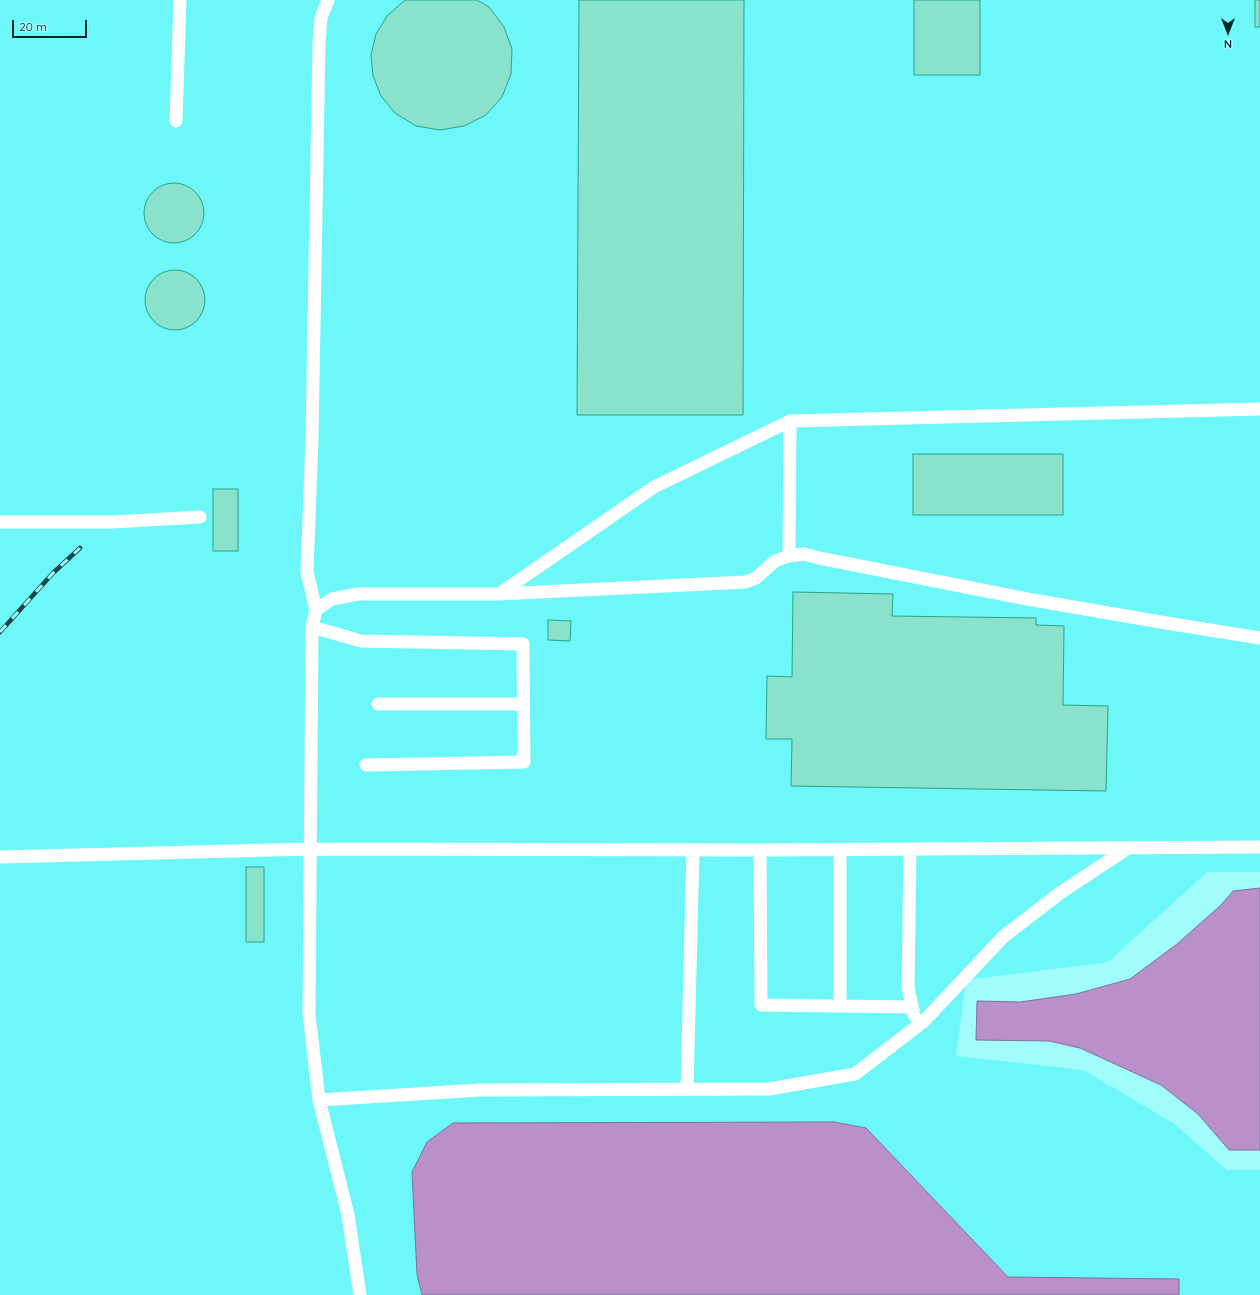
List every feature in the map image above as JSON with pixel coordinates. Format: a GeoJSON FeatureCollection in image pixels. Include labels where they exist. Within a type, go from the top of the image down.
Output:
{"type":"FeatureCollection","features":[{"type":"Feature","properties":{"kind":"lane"},"geometry":{"type":"LineString","coordinates":[[176,121],[180,0]]}},
{"type":"Feature","properties":{"kind":"lane"},"geometry":{"type":"LineString","coordinates":[[328,0],[321,18],[319,42],[312,436],[307,572],[316,610],[312,627],[309,1014],[319,1100],[348,1215],[360,1295]]}},
{"type":"Feature","properties":{"kind":"lane"},"geometry":{"type":"LineString","coordinates":[[499,594],[654,487],[790,421],[1260,409]]}},
{"type":"Feature","properties":{"kind":"lane"},"geometry":{"type":"LineString","coordinates":[[789,556],[790,421]]}},
{"type":"Feature","properties":{"kind":"lane"},"geometry":{"type":"LineString","coordinates":[[0,522],[113,522],[200,517]]}},
{"type":"Feature","properties":{"kind":"lane"},"geometry":{"type":"LineString","coordinates":[[316,610],[332,599],[358,594],[499,594],[746,582],[756,578],[775,561],[789,556],[804,554],[1027,599],[1260,638]]}},
{"type":"Feature","properties":{"kind":"lane"},"geometry":{"type":"LineString","coordinates":[[312,627],[361,641],[523,644],[524,762],[366,765]]}},
{"type":"Feature","properties":{"kind":"lane"},"geometry":{"type":"LineString","coordinates":[[378,704],[523,704]]}},
{"type":"Feature","properties":{"kind":"lane"},"geometry":{"type":"LineString","coordinates":[[0,857],[311,849],[760,850],[1260,847]]}},
{"type":"Feature","properties":{"kind":"lane"},"geometry":{"type":"LineString","coordinates":[[319,1100],[480,1090],[769,1089],[855,1074],[924,1021],[1003,937],[1060,893],[1128,848]]}},
{"type":"Feature","properties":{"kind":"lane"},"geometry":{"type":"LineString","coordinates":[[840,849],[840,1006]]}},
{"type":"Feature","properties":{"kind":"lane"},"geometry":{"type":"LineString","coordinates":[[910,849],[908,987],[917,1027]]}},
{"type":"Feature","properties":{"kind":"lane"},"geometry":{"type":"LineString","coordinates":[[687,1090],[693,850]]}},
{"type":"Feature","properties":{"kind":"lane"},"geometry":{"type":"LineString","coordinates":[[760,850],[761,1005],[912,1007]]}},
{"type":"Feature","properties":{"kind":"shaded area"},"geometry":{"type":"Polygon","coordinates":[[[0,0],[1260,0],[1260,872],[1207,872],[1108,962],[966,980],[956,1056],[1083,1070],[1173,1123],[1227,1170],[1260,1170],[1260,1295],[0,1295],[0,0]]]}},
{"type":"Feature","properties":{"kind":"shaded area"},"geometry":{"type":"Polygon","coordinates":[[[1260,888],[1260,1150],[1229,1150],[1198,1114],[1161,1085],[1080,1048],[1049,1041],[976,1040],[977,1001],[1020,1002],[1076,994],[1130,979],[1177,944],[1221,905],[1233,891],[1260,888]]]}},
{"type":"Feature","properties":{"kind":"shaded area"},"geometry":{"type":"Polygon","coordinates":[[[834,1122],[866,1128],[1008,1277],[1179,1279],[1179,1295],[422,1295],[417,1274],[412,1172],[427,1142],[453,1123],[834,1122]]]}},
{"type":"Feature","properties":{"kind":"building"},"geometry":{"type":"Polygon","coordinates":[[[405,0],[477,0],[489,7],[504,27],[512,49],[511,74],[502,97],[486,115],[464,126],[440,130],[416,126],[395,113],[381,96],[373,76],[371,55],[376,34],[387,16],[405,0]]]}},
{"type":"Feature","properties":{"kind":"building"},"geometry":{"type":"Polygon","coordinates":[[[579,0],[744,0],[743,415],[577,415],[579,0]]]}},
{"type":"Feature","properties":{"kind":"building"},"geometry":{"type":"Polygon","coordinates":[[[914,0],[980,0],[980,75],[914,75],[914,0]]]}},
{"type":"Feature","properties":{"kind":"building"},"geometry":{"type":"Polygon","coordinates":[[[1255,0],[1260,0],[1260,27],[1255,27],[1255,0]]]}},
{"type":"Feature","properties":{"kind":"building"},"geometry":{"type":"Polygon","coordinates":[[[168,183],[180,183],[191,188],[199,196],[204,207],[202,225],[191,238],[180,243],[168,243],[157,238],[149,230],[144,219],[144,207],[149,196],[157,188],[168,183]]]}},
{"type":"Feature","properties":{"kind":"building"},"geometry":{"type":"Polygon","coordinates":[[[175,270],[192,275],[200,283],[205,300],[200,317],[192,325],[175,330],[158,325],[150,317],[145,300],[150,283],[158,275],[175,270]]]}},
{"type":"Feature","properties":{"kind":"building"},"geometry":{"type":"Polygon","coordinates":[[[913,454],[1063,454],[1063,515],[913,515],[913,454]]]}},
{"type":"Feature","properties":{"kind":"building"},"geometry":{"type":"Polygon","coordinates":[[[213,489],[238,489],[238,551],[213,551],[213,489]]]}},
{"type":"Feature","properties":{"kind":"building"},"geometry":{"type":"Polygon","coordinates":[[[793,592],[893,594],[892,616],[1036,618],[1036,625],[1064,626],[1063,705],[1108,706],[1106,791],[791,786],[792,739],[766,739],[767,676],[792,677],[793,592]]]}},
{"type":"Feature","properties":{"kind":"building"},"geometry":{"type":"Polygon","coordinates":[[[548,620],[571,621],[570,641],[548,640],[548,620]]]}},
{"type":"Feature","properties":{"kind":"building"},"geometry":{"type":"Polygon","coordinates":[[[246,867],[264,867],[264,942],[246,942],[246,867]]]}},
{"type":"Feature","properties":{"kind":"railway"},"geometry":{"type":"LineString","coordinates":[[0,632],[53,573],[80,548]]}}]}
